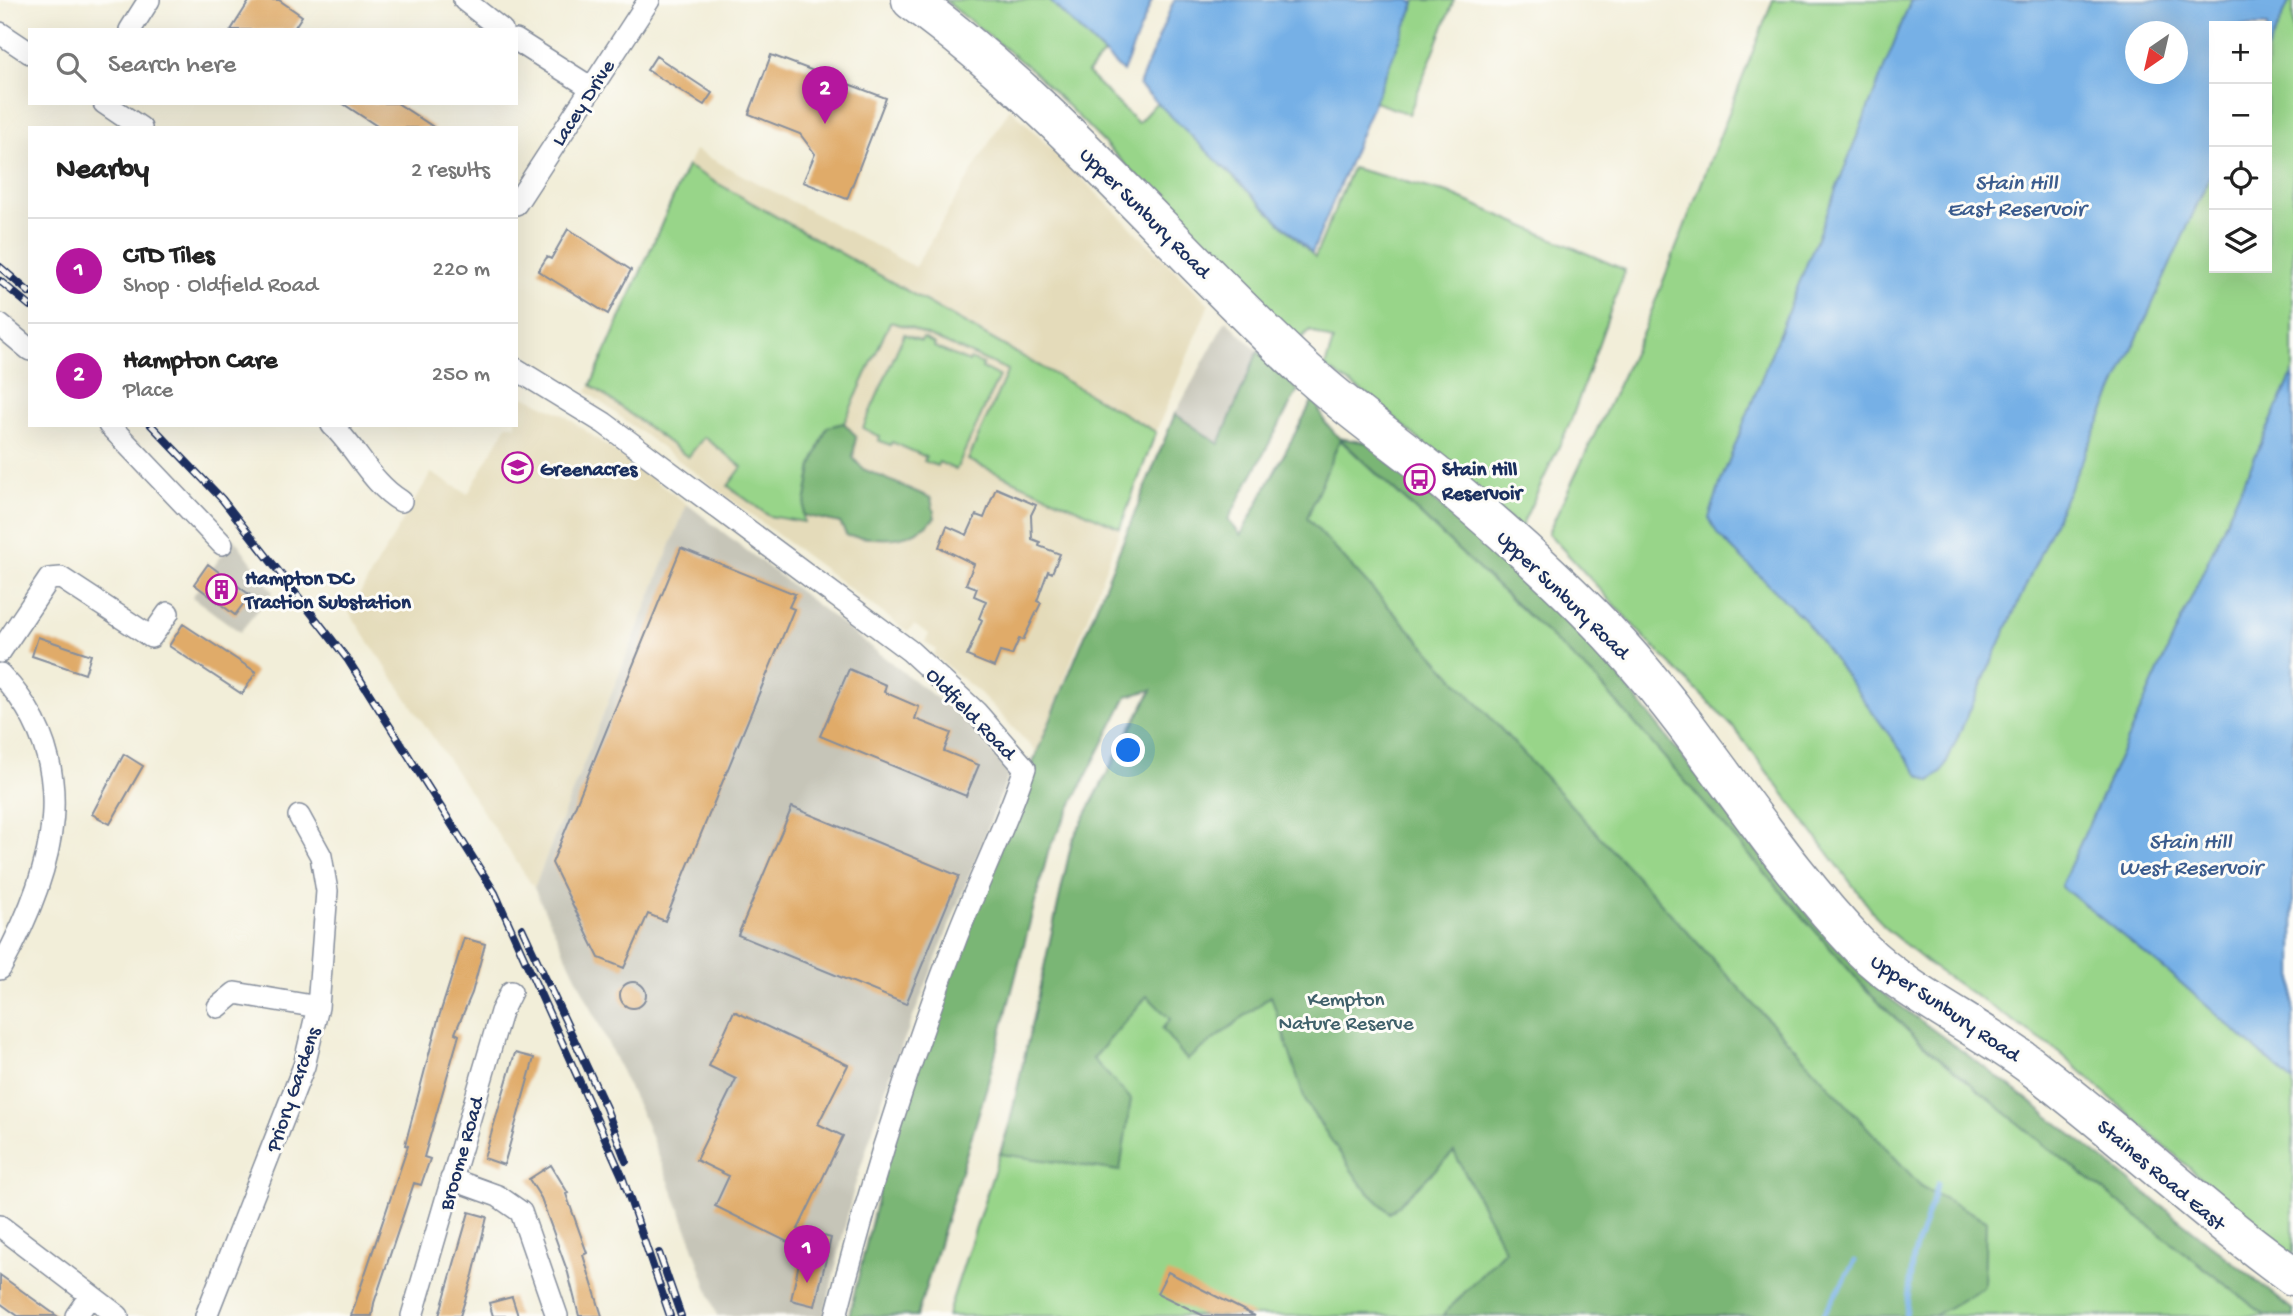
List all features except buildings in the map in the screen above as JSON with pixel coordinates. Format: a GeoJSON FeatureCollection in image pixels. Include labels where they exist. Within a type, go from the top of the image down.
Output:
{"type":"FeatureCollection","features":[{"type":"Feature","properties":{"kind":"highway","name":"Upper Sunbury Road"},"geometry":{"type":"LineString","coordinates":[[911,0],[960,35],[1019,85],[1260,329],[1317,382],[1454,489],[1535,562],[1619,646],[1690,730],[1804,885],[1867,953],[2035,1068]]}},
{"type":"Feature","properties":{"kind":"highway","name":"Staines Road East"},"geometry":{"type":"LineString","coordinates":[[2035,1068],[2229,1230],[2293,1276]]}},
{"type":"Feature","properties":{"kind":"street"},"geometry":{"type":"LineString","coordinates":[[131,28],[149,0]]}},
{"type":"Feature","properties":{"kind":"street"},"geometry":{"type":"LineString","coordinates":[[464,0],[499,28]]}},
{"type":"Feature","properties":{"kind":"street","name":"Lacey Drive"},"geometry":{"type":"LineString","coordinates":[[518,201],[649,0]]}},
{"type":"Feature","properties":{"kind":"street"},"geometry":{"type":"LineString","coordinates":[[0,33],[28,52]]}},
{"type":"Feature","properties":{"kind":"street"},"geometry":{"type":"LineString","coordinates":[[518,41],[590,87]]}},
{"type":"Feature","properties":{"kind":"street"},"geometry":{"type":"LineString","coordinates":[[107,105],[138,126]]}},
{"type":"Feature","properties":{"kind":"street"},"geometry":{"type":"LineString","coordinates":[[0,325],[28,348]]}},
{"type":"Feature","properties":{"kind":"street","name":"Oldfield Road"},"geometry":{"type":"LineString","coordinates":[[518,370],[604,423],[910,651],[976,712],[1026,768],[1011,813],[958,933],[903,1082],[862,1214],[836,1316]]}},
{"type":"Feature","properties":{"kind":"street"},"geometry":{"type":"LineString","coordinates":[[111,427],[222,544]]}},
{"type":"Feature","properties":{"kind":"street"},"geometry":{"type":"LineString","coordinates":[[344,430],[384,491],[401,501]]}},
{"type":"Feature","properties":{"kind":"street"},"geometry":{"type":"LineString","coordinates":[[0,652],[48,579],[61,578],[151,637],[167,613]]}},
{"type":"Feature","properties":{"kind":"street"},"geometry":{"type":"LineString","coordinates":[[0,674],[21,698],[40,728],[52,766],[54,798],[42,866],[0,969]]}},
{"type":"Feature","properties":{"kind":"street","name":"Priory Gardens"},"geometry":{"type":"LineString","coordinates":[[206,1316],[304,1066],[318,1007],[327,891],[321,856],[299,816]]}},
{"type":"Feature","properties":{"kind":"street","name":"Broome Road"},"geometry":{"type":"LineString","coordinates":[[412,1316],[501,1012],[511,992]]}},
{"type":"Feature","properties":{"kind":"street"},"geometry":{"type":"LineString","coordinates":[[218,1007],[234,993],[318,1007]]}},
{"type":"Feature","properties":{"kind":"street"},"geometry":{"type":"LineString","coordinates":[[452,1179],[498,1196],[521,1212],[557,1316]]}},
{"type":"Feature","properties":{"kind":"street"},"geometry":{"type":"LineString","coordinates":[[0,1226],[118,1316]]}},
{"type":"Feature","properties":{"kind":"street"},"geometry":{"type":"LineString","coordinates":[[76,1316],[90,1296]]}},
{"type":"Feature","properties":{"kind":"shaded area"},"geometry":{"type":"Polygon","coordinates":[[[1010,108],[1209,304],[1156,432],[1037,753],[981,694],[933,655],[936,650],[925,642],[929,634],[914,625],[908,632],[587,392],[695,150],[915,267],[1010,108]]]}},
{"type":"Feature","properties":{"kind":"shaded area"},"geometry":{"type":"Polygon","coordinates":[[[1226,320],[1258,351],[1219,444],[1175,414],[1226,320]]]}},
{"type":"Feature","properties":{"kind":"shaded area"},"geometry":{"type":"Polygon","coordinates":[[[524,396],[564,415],[687,504],[534,888],[349,612],[431,473],[468,494],[506,427],[518,427],[518,406],[524,396]]]}},
{"type":"Feature","properties":{"kind":"shaded area"},"geometry":{"type":"Polygon","coordinates":[[[687,504],[970,724],[1009,774],[888,1081],[853,1192],[824,1316],[717,1316],[683,1217],[643,1117],[534,888],[687,504]]]}},
{"type":"Feature","properties":{"kind":"shaded area"},"geometry":{"type":"Polygon","coordinates":[[[234,538],[273,592],[240,632],[192,597],[234,538]]]}},
{"type":"Feature","properties":{"kind":"green space"},"geometry":{"type":"Polygon","coordinates":[[[944,0],[1049,0],[1104,54],[1087,73],[1138,123],[1157,102],[1315,257],[1352,168],[1448,193],[1625,270],[1570,423],[1520,529],[1373,399],[1325,367],[1333,341],[1310,330],[1299,340],[1033,71],[944,0]]]}},
{"type":"Feature","properties":{"kind":"green space"},"geometry":{"type":"Polygon","coordinates":[[[1416,0],[1454,0],[1409,114],[1374,102],[1416,0]]]}},
{"type":"Feature","properties":{"kind":"green space"},"geometry":{"type":"Polygon","coordinates":[[[1773,0],[1911,0],[1721,481],[1718,535],[1804,619],[1919,775],[1930,781],[1942,772],[2209,178],[2209,273],[2272,273],[2272,40],[2290,0],[2293,0],[2293,373],[2061,886],[2180,982],[2293,1082],[2293,1260],[2059,1052],[1934,968],[1885,928],[1734,728],[1642,635],[1548,533],[1644,330],[1773,0]]]}},
{"type":"Feature","properties":{"kind":"green space"},"geometry":{"type":"Polygon","coordinates":[[[687,166],[1156,432],[1120,528],[968,460],[1008,370],[908,327],[890,322],[844,423],[827,427],[812,466],[804,522],[769,516],[728,486],[742,467],[704,437],[688,457],[591,385],[687,166]]]}},
{"type":"Feature","properties":{"kind":"green space"},"geometry":{"type":"Polygon","coordinates":[[[904,334],[921,341],[923,338],[935,344],[934,347],[969,362],[970,359],[983,364],[982,368],[999,376],[956,470],[939,462],[937,466],[924,461],[926,457],[892,442],[890,445],[878,440],[880,437],[863,428],[904,334]]]}},
{"type":"Feature","properties":{"kind":"green space","name":"Kempton Nature Reserve"},"geometry":{"type":"Polygon","coordinates":[[[1258,351],[1298,390],[1228,520],[1241,535],[1314,398],[1324,421],[1339,438],[1368,443],[1524,579],[1611,667],[1814,922],[1880,991],[2018,1092],[2293,1310],[2293,1316],[2266,1316],[2037,1139],[1924,1045],[1871,995],[1598,681],[1340,439],[1307,518],[1922,1187],[1986,1220],[1984,1287],[1934,1316],[1442,1316],[1505,1250],[1454,1152],[1390,1213],[1363,1187],[1306,1103],[1271,996],[1187,1060],[1162,1029],[1170,1019],[1147,996],[1093,1059],[1131,1099],[1120,1171],[1000,1154],[1010,1122],[1072,841],[1152,690],[1127,696],[1049,849],[987,1086],[917,1316],[849,1316],[886,1162],[964,932],[1175,414],[1219,444],[1258,351]]]}},
{"type":"Feature","properties":{"kind":"green space","name":"Kempton Nature Reserve"},"geometry":{"type":"Polygon","coordinates":[[[1314,398],[1324,421],[1339,439],[1598,681],[1871,995],[1924,1045],[2037,1139],[2266,1316],[947,1316],[1010,1122],[1072,841],[1128,732],[1241,535],[1314,398]]]}},
{"type":"Feature","properties":{"kind":"green space"},"geometry":{"type":"Polygon","coordinates":[[[844,423],[856,436],[853,458],[863,469],[931,498],[935,518],[914,533],[883,539],[847,536],[840,523],[803,515],[812,466],[827,427],[844,423]]]}},
{"type":"Feature","properties":{"kind":"water"},"geometry":{"type":"Polygon","coordinates":[[[1049,0],[1152,0],[1123,72],[1049,0]]]}},
{"type":"Feature","properties":{"kind":"water"},"geometry":{"type":"Polygon","coordinates":[[[1174,0],[1409,0],[1415,3],[1312,253],[1139,85],[1174,0]]]}},
{"type":"Feature","properties":{"kind":"water","name":"Stain Hill East Reservoir"},"geometry":{"type":"Polygon","coordinates":[[[1911,0],[2290,0],[2272,40],[2272,21],[2209,21],[2209,178],[1942,772],[1930,781],[1919,775],[1804,619],[1718,535],[1709,518],[1721,481],[1911,0]]]}},
{"type":"Feature","properties":{"kind":"water","name":"Stain Hill West Reservoir"},"geometry":{"type":"Polygon","coordinates":[[[2293,373],[2293,1082],[2180,982],[2061,886],[2293,373]]]}},
{"type":"Feature","properties":{"kind":"waterway"},"geometry":{"type":"LineString","coordinates":[[1906,1316],[1913,1257],[1938,1183]]}},
{"type":"Feature","properties":{"kind":"waterway"},"geometry":{"type":"LineString","coordinates":[[1823,1316],[1855,1261]]}},
{"type":"Feature","properties":{"kind":"railway"},"geometry":{"type":"LineString","coordinates":[[0,267],[28,291]]}},
{"type":"Feature","properties":{"kind":"railway"},"geometry":{"type":"LineString","coordinates":[[0,281],[28,304]]}},
{"type":"Feature","properties":{"kind":"railway"},"geometry":{"type":"LineString","coordinates":[[153,427],[222,499],[348,660],[495,893],[622,1176],[670,1316]]}},
{"type":"Feature","properties":{"kind":"railway"},"geometry":{"type":"LineString","coordinates":[[522,928],[606,1108],[626,1161]]}},
{"type":"Feature","properties":{"kind":"railway"},"geometry":{"type":"LineString","coordinates":[[659,1253],[681,1316]]}},
{"type":"Feature","properties":{"kind":"place","name":"Hampton Care"},"geometry":{"type":"Point","coordinates":[825,124]}},
{"type":"Feature","properties":{"kind":"place","name":"Greenacres"},"geometry":{"type":"Point","coordinates":[517,468]}},
{"type":"Feature","properties":{"kind":"place","name":"Stain Hill Reservoir"},"geometry":{"type":"Point","coordinates":[1419,480]}},
{"type":"Feature","properties":{"kind":"place","name":"Hampton DC Traction Substation"},"geometry":{"type":"Point","coordinates":[222,589]}},
{"type":"Feature","properties":{"kind":"place","name":"CTD Tiles"},"geometry":{"type":"Point","coordinates":[807,1283]}}]}
